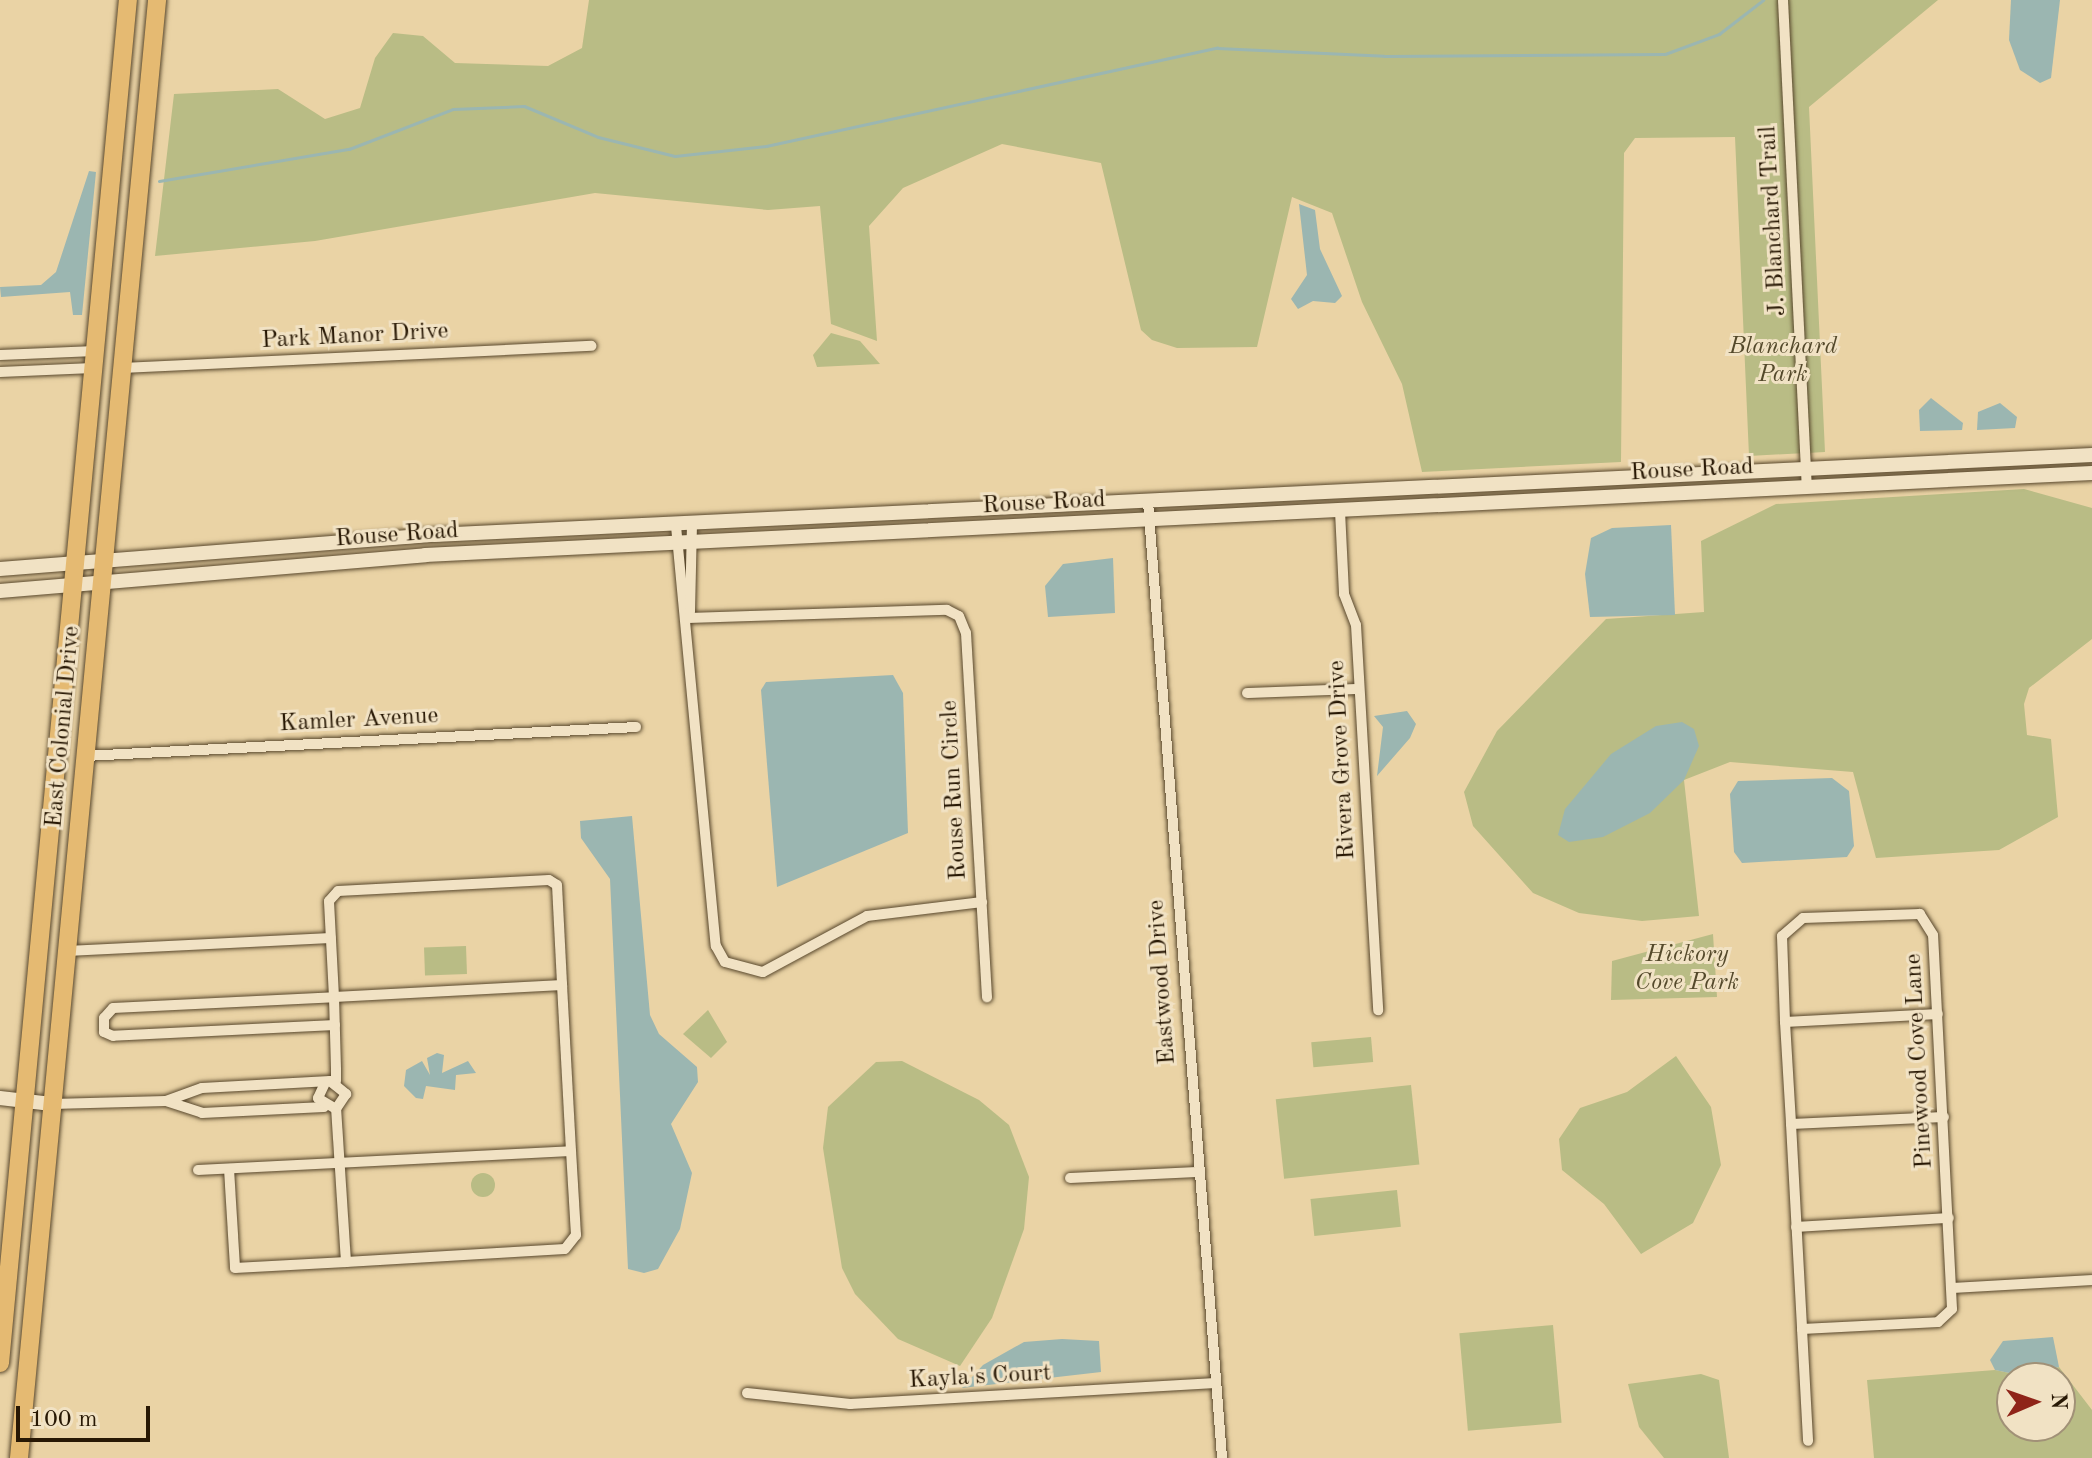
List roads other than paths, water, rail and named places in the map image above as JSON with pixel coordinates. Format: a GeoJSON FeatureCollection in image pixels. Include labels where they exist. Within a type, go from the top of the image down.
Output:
{"type":"FeatureCollection","features":[{"type":"Feature","properties":{"kind":"highway","name":"East Colonial Drive"},"geometry":{"type":"LineString","coordinates":[[0,1363],[128,0]]}},
{"type":"Feature","properties":{"kind":"highway","name":"East Colonial Drive"},"geometry":{"type":"LineString","coordinates":[[19,1458],[157,0]]}},
{"type":"Feature","properties":{"kind":"highway"},"geometry":{"type":"LineString","coordinates":[[116,129],[129,138],[141,174]]}},
{"type":"Feature","properties":{"kind":"street","name":"J. Blanchard Trail"},"geometry":{"type":"LineString","coordinates":[[1783,0],[1807,487]]}},
{"type":"Feature","properties":{"kind":"street","name":"Park Manor Drive"},"geometry":{"type":"LineString","coordinates":[[122,368],[591,346]]}},
{"type":"Feature","properties":{"kind":"street"},"geometry":{"type":"LineString","coordinates":[[0,355],[94,360]]}},
{"type":"Feature","properties":{"kind":"street"},"geometry":{"type":"LineString","coordinates":[[0,372],[94,360]]}},
{"type":"Feature","properties":{"kind":"street","name":"Rouse Road"},"geometry":{"type":"LineString","coordinates":[[0,569],[358,539],[676,526],[2092,455]]}},
{"type":"Feature","properties":{"kind":"street","name":"Rouse Road"},"geometry":{"type":"LineString","coordinates":[[0,591],[425,555],[2092,473]]}},
{"type":"Feature","properties":{"kind":"street","name":"Eastwood Drive"},"geometry":{"type":"LineString","coordinates":[[1148,502],[1197,1172],[1222,1458]]}},
{"type":"Feature","properties":{"kind":"street","name":"Rivera Grove Drive"},"geometry":{"type":"LineString","coordinates":[[1340,511],[1358,689],[1378,1010]]}},
{"type":"Feature","properties":{"kind":"street","name":"Rouse Run Circle"},"geometry":{"type":"LineString","coordinates":[[688,618],[947,610],[959,616],[966,633],[982,902],[867,916],[763,972],[725,962],[716,946],[688,618],[681,584],[686,544],[692,525]]}},
{"type":"Feature","properties":{"kind":"street","name":"Rouse Run Circle"},"geometry":{"type":"LineString","coordinates":[[676,526],[686,544],[696,584],[688,618]]}},
{"type":"Feature","properties":{"kind":"street"},"geometry":{"type":"LineString","coordinates":[[681,584],[696,584]]}},
{"type":"Feature","properties":{"kind":"street"},"geometry":{"type":"LineString","coordinates":[[1247,693],[1358,689]]}},
{"type":"Feature","properties":{"kind":"street","name":"Kamler Avenue"},"geometry":{"type":"LineString","coordinates":[[85,756],[636,727]]}},
{"type":"Feature","properties":{"kind":"street"},"geometry":{"type":"LineString","coordinates":[[229,1169],[235,1268],[346,1262],[565,1249],[576,1235],[557,885],[549,880],[338,891],[329,901],[335,1025],[330,1082],[318,1098],[330,1108],[341,1164],[346,1262]]}},
{"type":"Feature","properties":{"kind":"street"},"geometry":{"type":"LineString","coordinates":[[982,902],[987,997]]}},
{"type":"Feature","properties":{"kind":"street","name":"Pinewood Cove Lane"},"geometry":{"type":"LineString","coordinates":[[1802,1329],[1938,1322],[1952,1309],[1933,930],[1924,916],[1908,912],[1787,925],[1785,1022],[1808,1441]]}},
{"type":"Feature","properties":{"kind":"street"},"geometry":{"type":"LineString","coordinates":[[67,951],[331,938]]}},
{"type":"Feature","properties":{"kind":"street"},"geometry":{"type":"LineString","coordinates":[[335,1025],[113,1036],[104,1032],[104,1018],[113,1008],[562,985]]}},
{"type":"Feature","properties":{"kind":"street"},"geometry":{"type":"LineString","coordinates":[[1785,1022],[1938,1014]]}},
{"type":"Feature","properties":{"kind":"street"},"geometry":{"type":"LineString","coordinates":[[0,1098],[52,1104],[166,1101],[202,1088],[330,1082],[346,1094],[330,1108],[202,1113],[166,1101]]}},
{"type":"Feature","properties":{"kind":"street"},"geometry":{"type":"LineString","coordinates":[[1791,1124],[1944,1117]]}},
{"type":"Feature","properties":{"kind":"street"},"geometry":{"type":"LineString","coordinates":[[198,1170],[571,1151]]}},
{"type":"Feature","properties":{"kind":"street"},"geometry":{"type":"LineString","coordinates":[[1070,1178],[1197,1172]]}},
{"type":"Feature","properties":{"kind":"street"},"geometry":{"type":"LineString","coordinates":[[1796,1227],[1949,1218]]}},
{"type":"Feature","properties":{"kind":"street"},"geometry":{"type":"LineString","coordinates":[[1953,1288],[2092,1280]]}},
{"type":"Feature","properties":{"kind":"street","name":"Kayla's Court"},"geometry":{"type":"LineString","coordinates":[[747,1393],[850,1404],[1215,1383]]}},
{"type":"Feature","properties":{"kind":"water"},"geometry":{"type":"Polygon","coordinates":[[[2011,0],[2060,0],[2051,78],[2040,83],[2020,70],[2009,40],[2011,0]]]}},
{"type":"Feature","properties":{"kind":"water"},"geometry":{"type":"Polygon","coordinates":[[[89,171],[96,172],[82,315],[73,315],[70,292],[1,297],[0,287],[41,285],[56,272],[89,171]]]}},
{"type":"Feature","properties":{"kind":"water"},"geometry":{"type":"Polygon","coordinates":[[[1299,204],[1315,210],[1320,249],[1342,296],[1335,303],[1313,301],[1298,309],[1291,299],[1307,275],[1299,204]]]}},
{"type":"Feature","properties":{"kind":"water"},"geometry":{"type":"Polygon","coordinates":[[[1931,398],[1963,423],[1962,430],[1920,431],[1919,410],[1931,398]]]}},
{"type":"Feature","properties":{"kind":"water"},"geometry":{"type":"Polygon","coordinates":[[[2000,403],[2017,417],[2015,428],[1977,430],[1978,412],[2000,403]]]}},
{"type":"Feature","properties":{"kind":"water"},"geometry":{"type":"Polygon","coordinates":[[[1671,525],[1675,615],[1590,617],[1585,574],[1591,538],[1612,528],[1671,525]]]}},
{"type":"Feature","properties":{"kind":"water"},"geometry":{"type":"Polygon","coordinates":[[[1113,558],[1115,613],[1048,617],[1045,586],[1063,564],[1113,558]]]}},
{"type":"Feature","properties":{"kind":"water"},"geometry":{"type":"Polygon","coordinates":[[[893,675],[903,693],[908,833],[777,887],[761,690],[766,682],[893,675]]]}},
{"type":"Feature","properties":{"kind":"water"},"geometry":{"type":"Polygon","coordinates":[[[1407,711],[1416,724],[1410,738],[1377,776],[1383,727],[1374,716],[1407,711]]]}},
{"type":"Feature","properties":{"kind":"water"},"geometry":{"type":"Polygon","coordinates":[[[1682,722],[1694,729],[1699,746],[1684,780],[1650,813],[1603,837],[1569,842],[1558,835],[1565,809],[1611,754],[1656,726],[1682,722]]]}},
{"type":"Feature","properties":{"kind":"water"},"geometry":{"type":"Polygon","coordinates":[[[1832,778],[1849,791],[1854,846],[1847,857],[1742,863],[1734,852],[1730,794],[1738,781],[1832,778]]]}},
{"type":"Feature","properties":{"kind":"water"},"geometry":{"type":"Polygon","coordinates":[[[632,816],[650,1015],[659,1034],[697,1067],[698,1082],[671,1124],[692,1173],[680,1229],[658,1269],[644,1273],[628,1269],[610,879],[581,838],[580,821],[632,816]]]}},
{"type":"Feature","properties":{"kind":"water"},"geometry":{"type":"Polygon","coordinates":[[[437,1053],[444,1055],[442,1073],[468,1061],[476,1073],[456,1075],[455,1090],[426,1086],[423,1099],[416,1098],[404,1086],[406,1070],[422,1061],[430,1075],[427,1058],[437,1053]]]}},
{"type":"Feature","properties":{"kind":"water"},"geometry":{"type":"Polygon","coordinates":[[[2053,1337],[2058,1362],[1996,1362],[1995,1370],[1990,1360],[2003,1341],[2053,1337]]]}},
{"type":"Feature","properties":{"kind":"water"},"geometry":{"type":"Polygon","coordinates":[[[1062,1339],[1099,1341],[1101,1372],[962,1388],[983,1365],[1024,1342],[1062,1339]]]}},
{"type":"Feature","properties":{"kind":"waterway"},"geometry":{"type":"LineString","coordinates":[[159,181],[349,149],[453,109],[524,106],[598,137],[675,156],[766,146],[1217,48],[1384,56],[1665,54],[1719,34],[1763,0]]}},
{"type":"Feature","properties":{"kind":"park label","name":"Blanchard Park"},"geometry":{"type":"Point","coordinates":[1783,362]}},
{"type":"Feature","properties":{"kind":"park label","name":"Hickory Cove Park"},"geometry":{"type":"Point","coordinates":[1687,970]}}]}
